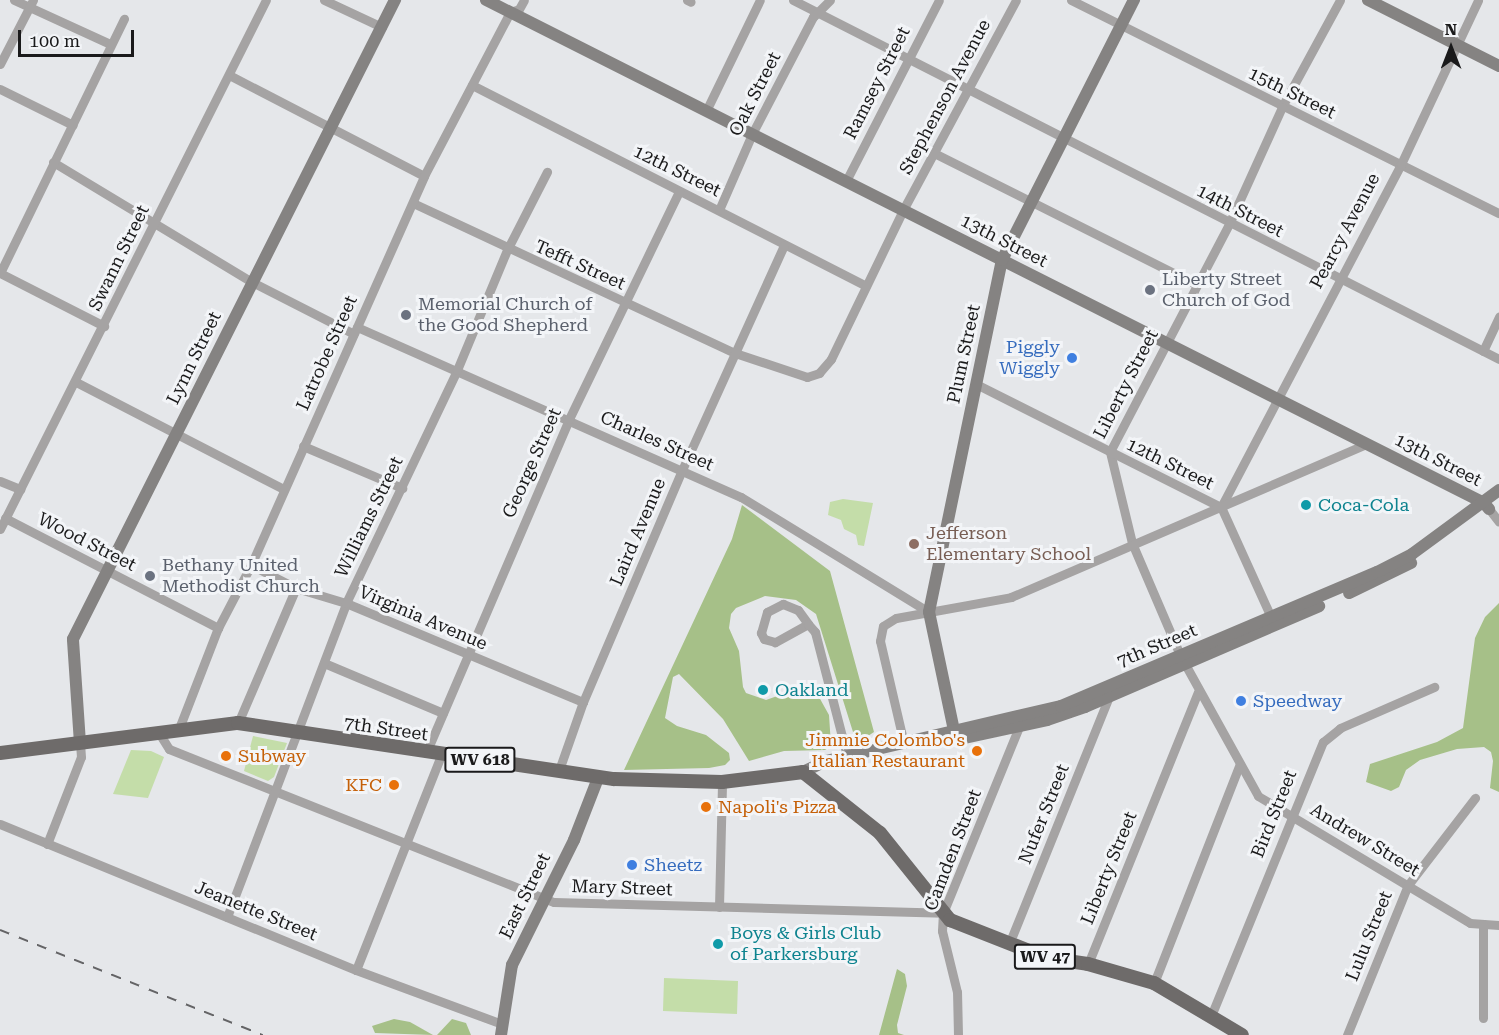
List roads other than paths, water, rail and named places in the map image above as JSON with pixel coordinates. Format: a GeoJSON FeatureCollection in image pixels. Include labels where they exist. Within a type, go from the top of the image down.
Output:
{"type":"FeatureCollection","features":[{"type":"Feature","properties":{"kind":"main road","name":"7th Street"},"geometry":{"type":"LineString","coordinates":[[0,753],[238,723],[426,753],[559,770],[598,778],[670,784],[722,782],[803,772]]}},
{"type":"Feature","properties":{"kind":"main road","name":"WV 47"},"geometry":{"type":"LineString","coordinates":[[803,772],[880,833],[950,921],[1047,958],[1088,964],[1154,983],[1242,1035]]}},
{"type":"Feature","properties":{"kind":"street"},"geometry":{"type":"LineString","coordinates":[[14,0],[31,4],[110,44]]}},
{"type":"Feature","properties":{"kind":"street","name":"Swann Street"},"geometry":{"type":"LineString","coordinates":[[0,529],[104,326],[152,224],[231,76],[266,0]]}},
{"type":"Feature","properties":{"kind":"street"},"geometry":{"type":"LineString","coordinates":[[324,0],[382,27]]}},
{"type":"Feature","properties":{"kind":"street","name":"Lynn Street"},"geometry":{"type":"LineString","coordinates":[[80,743],[72,639],[395,0]]}},
{"type":"Feature","properties":{"kind":"street","name":"13th Street"},"geometry":{"type":"LineString","coordinates":[[486,0],[1276,401],[1367,444],[1486,506],[1499,522]]}},
{"type":"Feature","properties":{"kind":"street","name":"Latrobe Street"},"geometry":{"type":"LineString","coordinates":[[178,731],[218,628],[251,565],[424,176],[510,12],[519,9],[524,0]]}},
{"type":"Feature","properties":{"kind":"street"},"geometry":{"type":"LineString","coordinates":[[706,111],[760,0]]}},
{"type":"Feature","properties":{"kind":"street","name":"14th Street"},"geometry":{"type":"LineString","coordinates":[[793,0],[1064,141],[1499,359]]}},
{"type":"Feature","properties":{"kind":"street","name":"Oak Street"},"geometry":{"type":"LineString","coordinates":[[719,210],[752,134],[813,17],[830,0]]}},
{"type":"Feature","properties":{"kind":"street","name":"Ramsey Street"},"geometry":{"type":"LineString","coordinates":[[846,181],[939,0]]}},
{"type":"Feature","properties":{"kind":"street","name":"Stephenson Avenue"},"geometry":{"type":"LineString","coordinates":[[846,327],[903,210],[1016,0]]}},
{"type":"Feature","properties":{"kind":"street","name":"15th Street"},"geometry":{"type":"LineString","coordinates":[[1071,0],[1121,27],[1499,213]]}},
{"type":"Feature","properties":{"kind":"street","name":"Plum Street"},"geometry":{"type":"LineString","coordinates":[[955,736],[928,612],[1002,260],[1134,0]]}},
{"type":"Feature","properties":{"kind":"street","name":"Liberty Street"},"geometry":{"type":"LineString","coordinates":[[1088,964],[1198,692],[1132,543],[1110,452],[1229,224],[1282,107],[1340,0]]}},
{"type":"Feature","properties":{"kind":"street"},"geometry":{"type":"LineString","coordinates":[[1368,0],[1456,42],[1499,66]]}},
{"type":"Feature","properties":{"kind":"street","name":"Pearcy Avenue"},"geometry":{"type":"LineString","coordinates":[[1221,507],[1338,278],[1401,164],[1456,42],[1478,0]]}},
{"type":"Feature","properties":{"kind":"street"},"geometry":{"type":"LineString","coordinates":[[0,64],[31,4]]}},
{"type":"Feature","properties":{"kind":"street"},"geometry":{"type":"LineString","coordinates":[[104,326],[0,273],[124,19]]}},
{"type":"Feature","properties":{"kind":"street"},"geometry":{"type":"LineString","coordinates":[[231,76],[424,176]]}},
{"type":"Feature","properties":{"kind":"street","name":"12th Street"},"geometry":{"type":"LineString","coordinates":[[472,86],[866,286]]}},
{"type":"Feature","properties":{"kind":"street"},"geometry":{"type":"LineString","coordinates":[[0,89],[72,125]]}},
{"type":"Feature","properties":{"kind":"street"},"geometry":{"type":"LineString","coordinates":[[934,153],[1196,284]]}},
{"type":"Feature","properties":{"kind":"street","name":"Charles Street"},"geometry":{"type":"LineString","coordinates":[[53,162],[152,224],[252,282],[355,331],[457,370],[741,497],[928,612]]}},
{"type":"Feature","properties":{"kind":"street","name":"Williams Street"},"geometry":{"type":"LineString","coordinates":[[227,917],[299,734],[346,603],[457,370],[507,250],[547,172]]}},
{"type":"Feature","properties":{"kind":"street","name":"George Street"},"geometry":{"type":"LineString","coordinates":[[426,753],[569,419],[679,191]]}},
{"type":"Feature","properties":{"kind":"street","name":"Tefft Street"},"geometry":{"type":"LineString","coordinates":[[413,203],[507,250],[735,353],[807,377],[819,373],[831,359],[846,327]]}},
{"type":"Feature","properties":{"kind":"street","name":"Laird Avenue"},"geometry":{"type":"LineString","coordinates":[[559,770],[583,702],[682,470],[784,245]]}},
{"type":"Feature","properties":{"kind":"street"},"geometry":{"type":"LineString","coordinates":[[1483,351],[1499,317]]}},
{"type":"Feature","properties":{"kind":"street"},"geometry":{"type":"LineString","coordinates":[[76,382],[175,436],[283,489]]}},
{"type":"Feature","properties":{"kind":"street","name":"12th Street"},"geometry":{"type":"LineString","coordinates":[[976,384],[1221,507]]}},
{"type":"Feature","properties":{"kind":"street"},"geometry":{"type":"LineString","coordinates":[[904,744],[880,641],[883,626],[896,618],[1011,597],[1132,543],[1367,444]]}},
{"type":"Feature","properties":{"kind":"street"},"geometry":{"type":"LineString","coordinates":[[303,446],[402,488]]}},
{"type":"Feature","properties":{"kind":"street"},"geometry":{"type":"LineString","coordinates":[[0,481],[20,489]]}},
{"type":"Feature","properties":{"kind":"street","name":"7th Street"},"geometry":{"type":"LineString","coordinates":[[1021,722],[1182,660],[1385,577],[1486,506],[1499,490]]}},
{"type":"Feature","properties":{"kind":"street","name":"7th Street"},"geometry":{"type":"LineString","coordinates":[[803,772],[1021,722],[1109,697],[1271,617],[1412,554],[1486,506],[1499,501]]}},
{"type":"Feature","properties":{"kind":"street"},"geometry":{"type":"LineString","coordinates":[[1221,507],[1271,617]]}},
{"type":"Feature","properties":{"kind":"street","name":"Wood Street"},"geometry":{"type":"LineString","coordinates":[[5,518],[218,628]]}},
{"type":"Feature","properties":{"kind":"street","name":"Virginia Avenue"},"geometry":{"type":"LineString","coordinates":[[251,565],[296,588],[346,603],[583,702]]}},
{"type":"Feature","properties":{"kind":"street"},"geometry":{"type":"LineString","coordinates":[[238,723],[296,588]]}},
{"type":"Feature","properties":{"kind":"street"},"geometry":{"type":"LineString","coordinates":[[808,624],[775,642],[764,639],[761,633],[767,612],[783,604],[798,610],[808,624],[826,665],[847,756]]}},
{"type":"Feature","properties":{"kind":"street"},"geometry":{"type":"LineString","coordinates":[[324,663],[443,713]]}},
{"type":"Feature","properties":{"kind":"street","name":"Bird Street"},"geometry":{"type":"LineString","coordinates":[[1211,1016],[1292,815],[1328,736],[1434,687]]}},
{"type":"Feature","properties":{"kind":"street","name":"Andrew Street"},"geometry":{"type":"LineString","coordinates":[[1198,692],[1258,796],[1470,923],[1499,925]]}},
{"type":"Feature","properties":{"kind":"street","name":"Nufer Street"},"geometry":{"type":"LineString","coordinates":[[1009,944],[1109,697]]}},
{"type":"Feature","properties":{"kind":"street","name":"Camden Street"},"geometry":{"type":"LineString","coordinates":[[958,1035],[957,992],[942,931],[943,913],[1021,722]]}},
{"type":"Feature","properties":{"kind":"street","name":"Mary Street"},"geometry":{"type":"LineString","coordinates":[[159,733],[168,749],[543,899],[719,907],[943,913]]}},
{"type":"Feature","properties":{"kind":"street","name":"7th Street"},"geometry":{"type":"LineString","coordinates":[[803,772],[826,761],[847,756],[955,736]]}},
{"type":"Feature","properties":{"kind":"street"},"geometry":{"type":"LineString","coordinates":[[47,844],[81,757],[80,743]]}},
{"type":"Feature","properties":{"kind":"street"},"geometry":{"type":"LineString","coordinates":[[356,970],[441,755]]}},
{"type":"Feature","properties":{"kind":"street"},"geometry":{"type":"LineString","coordinates":[[1154,983],[1240,764]]}},
{"type":"Feature","properties":{"kind":"street","name":"East Street"},"geometry":{"type":"LineString","coordinates":[[502,1030],[512,965],[576,834],[598,778]]}},
{"type":"Feature","properties":{"kind":"street"},"geometry":{"type":"LineString","coordinates":[[719,907],[722,782]]}},
{"type":"Feature","properties":{"kind":"street","name":"Lulu Street"},"geometry":{"type":"LineString","coordinates":[[1347,1035],[1408,885],[1475,798]]}},
{"type":"Feature","properties":{"kind":"street","name":"Jeanette Street"},"geometry":{"type":"LineString","coordinates":[[0,824],[502,1030]]}},
{"type":"Feature","properties":{"kind":"street"},"geometry":{"type":"LineString","coordinates":[[1483,1018],[1484,924]]}},
{"type":"Feature","properties":{"kind":"railway"},"geometry":{"type":"LineString","coordinates":[[0,930],[263,1035]]}},
{"type":"Feature","properties":{"kind":"place","name":"Liberty Street Church of God"},"geometry":{"type":"Point","coordinates":[1150,290]}},
{"type":"Feature","properties":{"kind":"place","name":"Memorial Church of the Good Shepherd"},"geometry":{"type":"Point","coordinates":[406,315]}},
{"type":"Feature","properties":{"kind":"place","name":"Piggly Wiggly"},"geometry":{"type":"Point","coordinates":[1072,358]}},
{"type":"Feature","properties":{"kind":"place","name":"Coca-Cola"},"geometry":{"type":"Point","coordinates":[1306,505]}},
{"type":"Feature","properties":{"kind":"place","name":"Jefferson Elementary School"},"geometry":{"type":"Point","coordinates":[914,544]}},
{"type":"Feature","properties":{"kind":"place","name":"Bethany United Methodist Church"},"geometry":{"type":"Point","coordinates":[150,576]}},
{"type":"Feature","properties":{"kind":"place","name":"Oakland"},"geometry":{"type":"Point","coordinates":[763,690]}},
{"type":"Feature","properties":{"kind":"place","name":"Speedway"},"geometry":{"type":"Point","coordinates":[1241,701]}},
{"type":"Feature","properties":{"kind":"place","name":"Jimmie Colombo's Italian Restaurant"},"geometry":{"type":"Point","coordinates":[977,751]}},
{"type":"Feature","properties":{"kind":"place","name":"Subway"},"geometry":{"type":"Point","coordinates":[226,756]}},
{"type":"Feature","properties":{"kind":"place","name":"KFC"},"geometry":{"type":"Point","coordinates":[394,785]}},
{"type":"Feature","properties":{"kind":"place","name":"Napoli's Pizza"},"geometry":{"type":"Point","coordinates":[706,807]}},
{"type":"Feature","properties":{"kind":"place","name":"Sheetz"},"geometry":{"type":"Point","coordinates":[632,865]}},
{"type":"Feature","properties":{"kind":"place","name":"Boys & Girls Club of Parkersburg"},"geometry":{"type":"Point","coordinates":[718,944]}}]}
